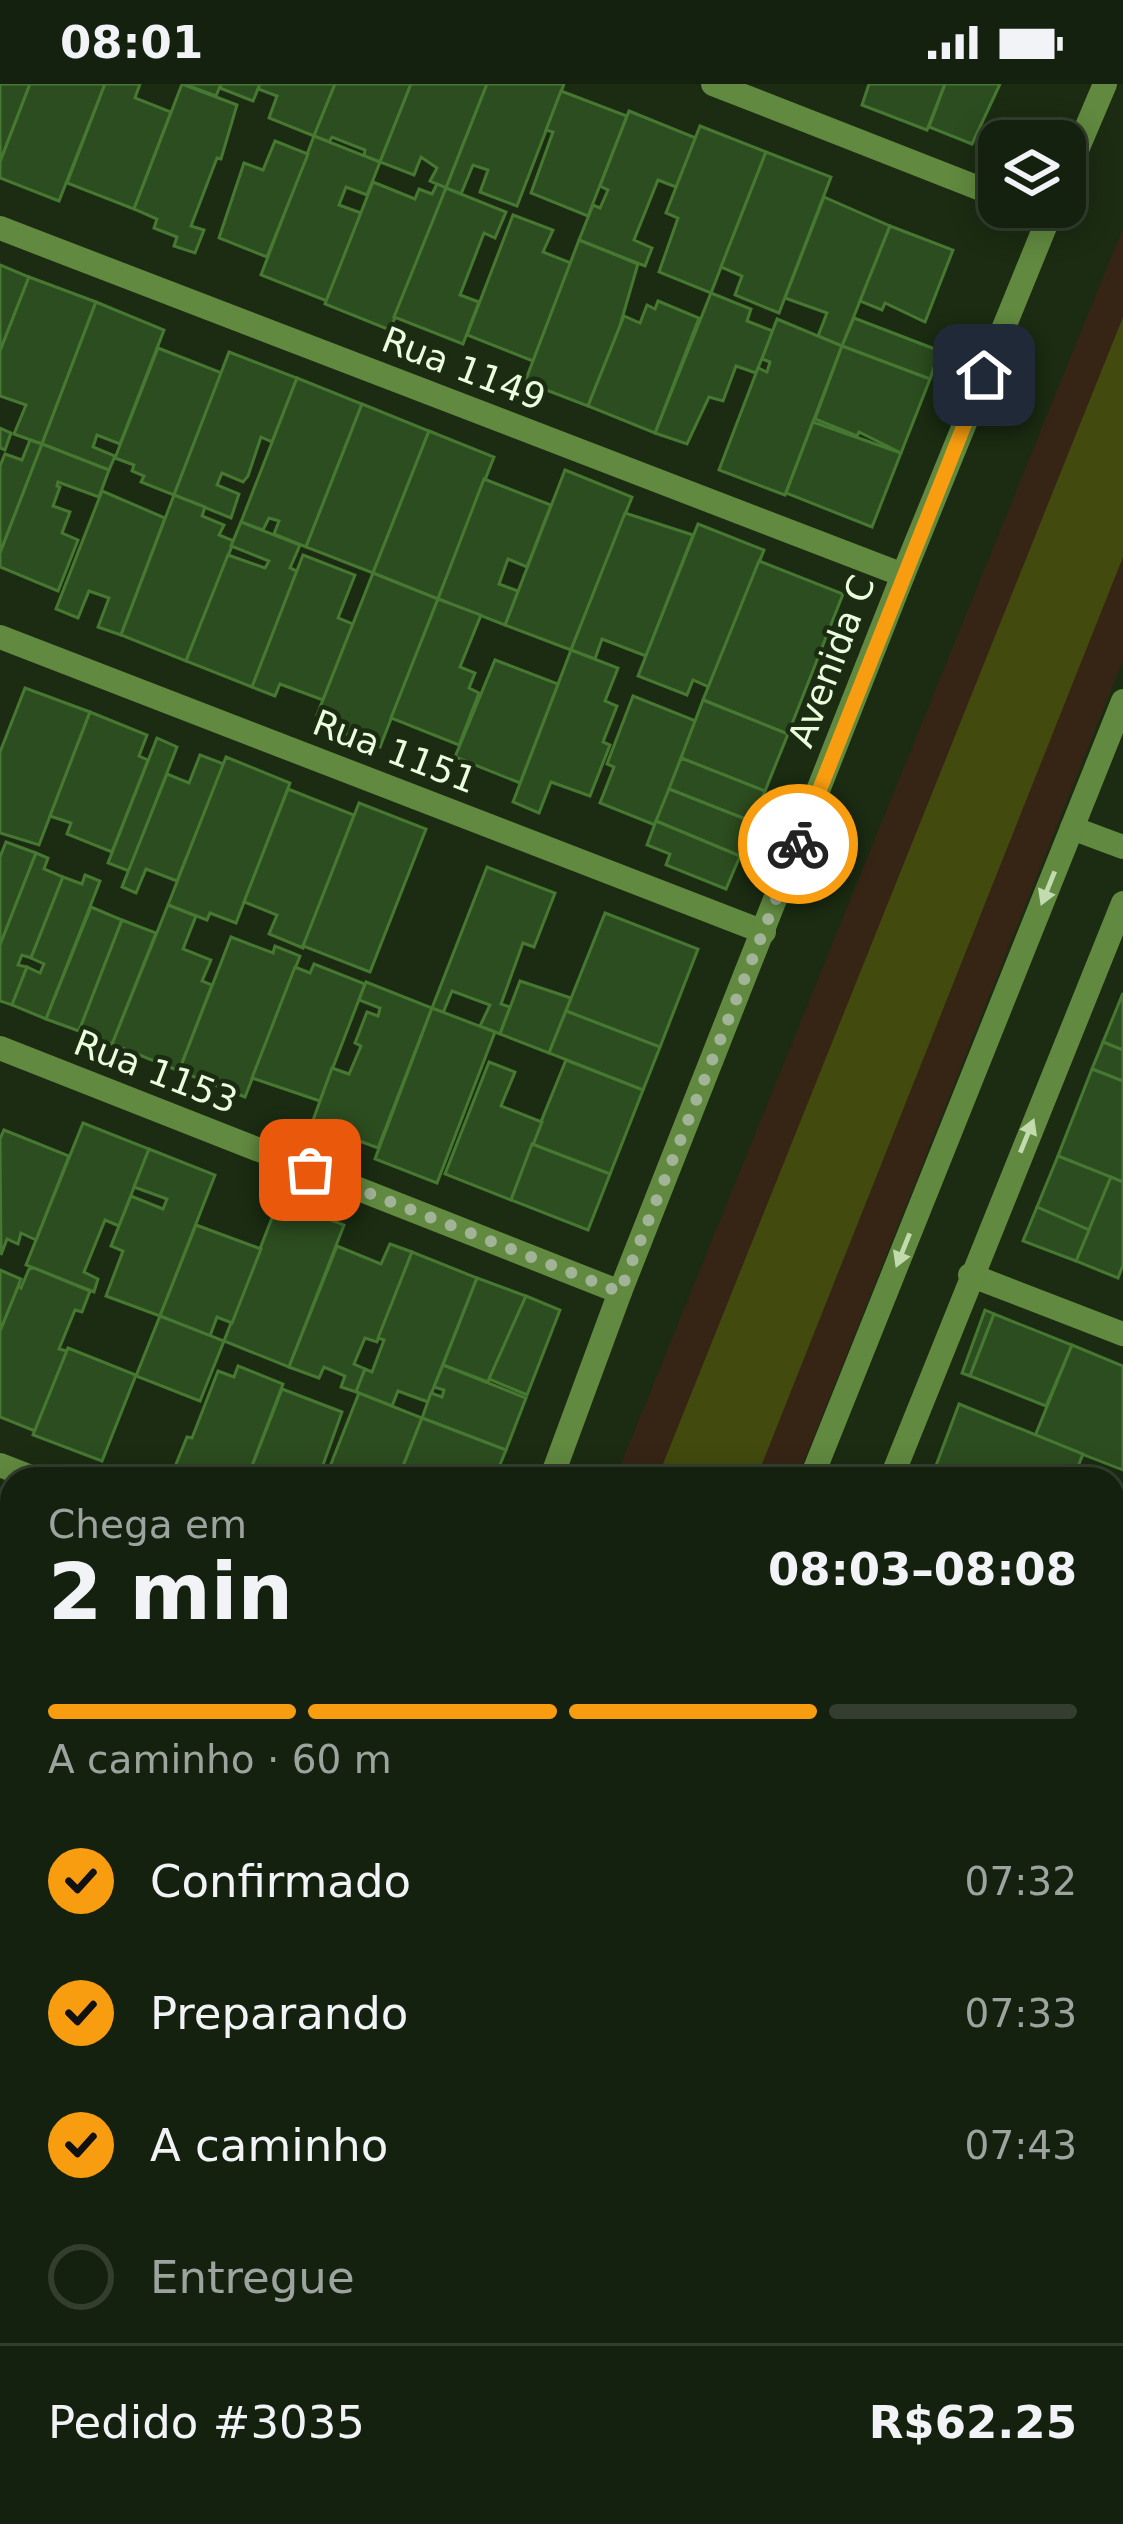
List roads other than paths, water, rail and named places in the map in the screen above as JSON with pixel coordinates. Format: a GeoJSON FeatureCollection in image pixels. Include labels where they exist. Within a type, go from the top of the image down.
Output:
{"type":"FeatureCollection","features":[{"type":"Feature","properties":{"kind":"street"},"geometry":{"type":"LineString","coordinates":[[713,84],[978,188]]}},
{"type":"Feature","properties":{"kind":"street"},"geometry":{"type":"LineString","coordinates":[[1086,129],[1105,84]]}},
{"type":"Feature","properties":{"kind":"street","name":"Rua 1149"},"geometry":{"type":"LineString","coordinates":[[0,228],[903,575]]}},
{"type":"Feature","properties":{"kind":"street","name":"Avenida C"},"geometry":{"type":"LineString","coordinates":[[555,1467],[1036,228]]}},
{"type":"Feature","properties":{"kind":"street","name":"Rua 1151"},"geometry":{"type":"LineString","coordinates":[[0,637],[764,932]]}},
{"type":"Feature","properties":{"kind":"street"},"geometry":{"type":"LineString","coordinates":[[816,1467],[1123,701]]}},
{"type":"Feature","properties":{"kind":"street"},"geometry":{"type":"LineString","coordinates":[[1072,828],[1123,847]]}},
{"type":"Feature","properties":{"kind":"street"},"geometry":{"type":"LineString","coordinates":[[896,1467],[1123,903]]}},
{"type":"Feature","properties":{"kind":"street","name":"Rua 1153"},"geometry":{"type":"LineString","coordinates":[[0,1048],[620,1292]]}},
{"type":"Feature","properties":{"kind":"street"},"geometry":{"type":"LineString","coordinates":[[970,1275],[1123,1334]]}}]}
